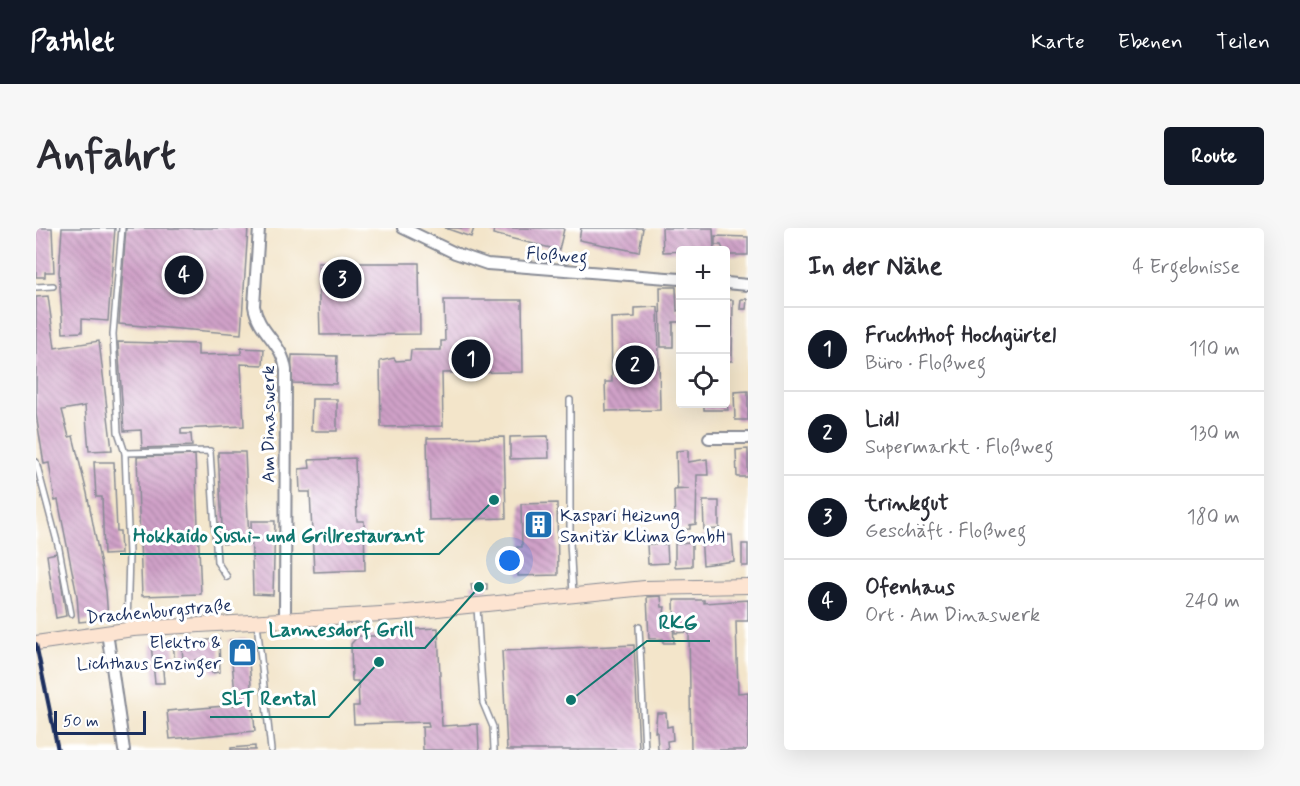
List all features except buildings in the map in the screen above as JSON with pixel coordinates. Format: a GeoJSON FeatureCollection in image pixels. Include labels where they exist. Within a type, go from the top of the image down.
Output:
{"type":"FeatureCollection","features":[{"type":"Feature","properties":{"kind":"street","name":"Am Dinaswerk"},"geometry":{"type":"LineString","coordinates":[[269,228],[259,233],[255,282],[256,317],[281,349],[286,369],[285,619]]}},
{"type":"Feature","properties":{"kind":"street","name":"Floßweg"},"geometry":{"type":"LineString","coordinates":[[403,228],[455,254],[486,264],[676,279]]}},
{"type":"Feature","properties":{"kind":"street"},"geometry":{"type":"LineString","coordinates":[[730,283],[748,285]]}},
{"type":"Feature","properties":{"kind":"street"},"geometry":{"type":"LineString","coordinates":[[709,438],[748,438]]}},
{"type":"Feature","properties":{"kind":"street","name":"Drachenburgstraße"},"geometry":{"type":"LineString","coordinates":[[36,643],[127,629],[477,606],[645,588],[748,586]]}},
{"type":"Feature","properties":{"kind":"street"},"geometry":{"type":"LineString","coordinates":[[107,632],[124,750]]}},
{"type":"Feature","properties":{"kind":"lane"},"geometry":{"type":"LineString","coordinates":[[122,228],[113,334],[118,432],[125,453],[129,554],[127,629]]}},
{"type":"Feature","properties":{"kind":"lane"},"geometry":{"type":"LineString","coordinates":[[36,287],[53,286]]}},
{"type":"Feature","properties":{"kind":"lane"},"geometry":{"type":"LineString","coordinates":[[570,400],[570,542],[573,596]]}},
{"type":"Feature","properties":{"kind":"lane"},"geometry":{"type":"LineString","coordinates":[[125,453],[210,451],[217,562],[227,578]]}},
{"type":"Feature","properties":{"kind":"lane"},"geometry":{"type":"LineString","coordinates":[[36,462],[59,549],[71,614]]}},
{"type":"Feature","properties":{"kind":"lane"},"geometry":{"type":"LineString","coordinates":[[477,606],[483,703],[493,727],[494,750]]}},
{"type":"Feature","properties":{"kind":"lane"},"geometry":{"type":"LineString","coordinates":[[257,621],[271,750]]}},
{"type":"Feature","properties":{"kind":"lane"},"geometry":{"type":"LineString","coordinates":[[639,627],[645,750]]}},
{"type":"Feature","properties":{"kind":"railway"},"geometry":{"type":"LineString","coordinates":[[36,644],[58,750]]}},
{"type":"Feature","properties":{"kind":"place","name":"Ofenhaus"},"geometry":{"type":"Point","coordinates":[184,275]}},
{"type":"Feature","properties":{"kind":"place","name":"trinkgut"},"geometry":{"type":"Point","coordinates":[342,279]}},
{"type":"Feature","properties":{"kind":"place","name":"Fruchthof Hochgürtel"},"geometry":{"type":"Point","coordinates":[471,359]}},
{"type":"Feature","properties":{"kind":"place","name":"Lidl"},"geometry":{"type":"Point","coordinates":[635,365]}},
{"type":"Feature","properties":{"kind":"place","name":"Hokkaido Sushi- und Grillrestaurant"},"geometry":{"type":"Point","coordinates":[494,500]}},
{"type":"Feature","properties":{"kind":"place","name":"Kaspari Heizung Sanitär Klima GmbH"},"geometry":{"type":"Point","coordinates":[539,525]}},
{"type":"Feature","properties":{"kind":"place","name":"Lannesdorf Grill"},"geometry":{"type":"Point","coordinates":[479,587]}},
{"type":"Feature","properties":{"kind":"place","name":"Elektro & Lichthaus Enzinger"},"geometry":{"type":"Point","coordinates":[242,652]}},
{"type":"Feature","properties":{"kind":"place","name":"SLT Rental"},"geometry":{"type":"Point","coordinates":[379,662]}},
{"type":"Feature","properties":{"kind":"place","name":"RKG"},"geometry":{"type":"Point","coordinates":[571,700]}}]}
